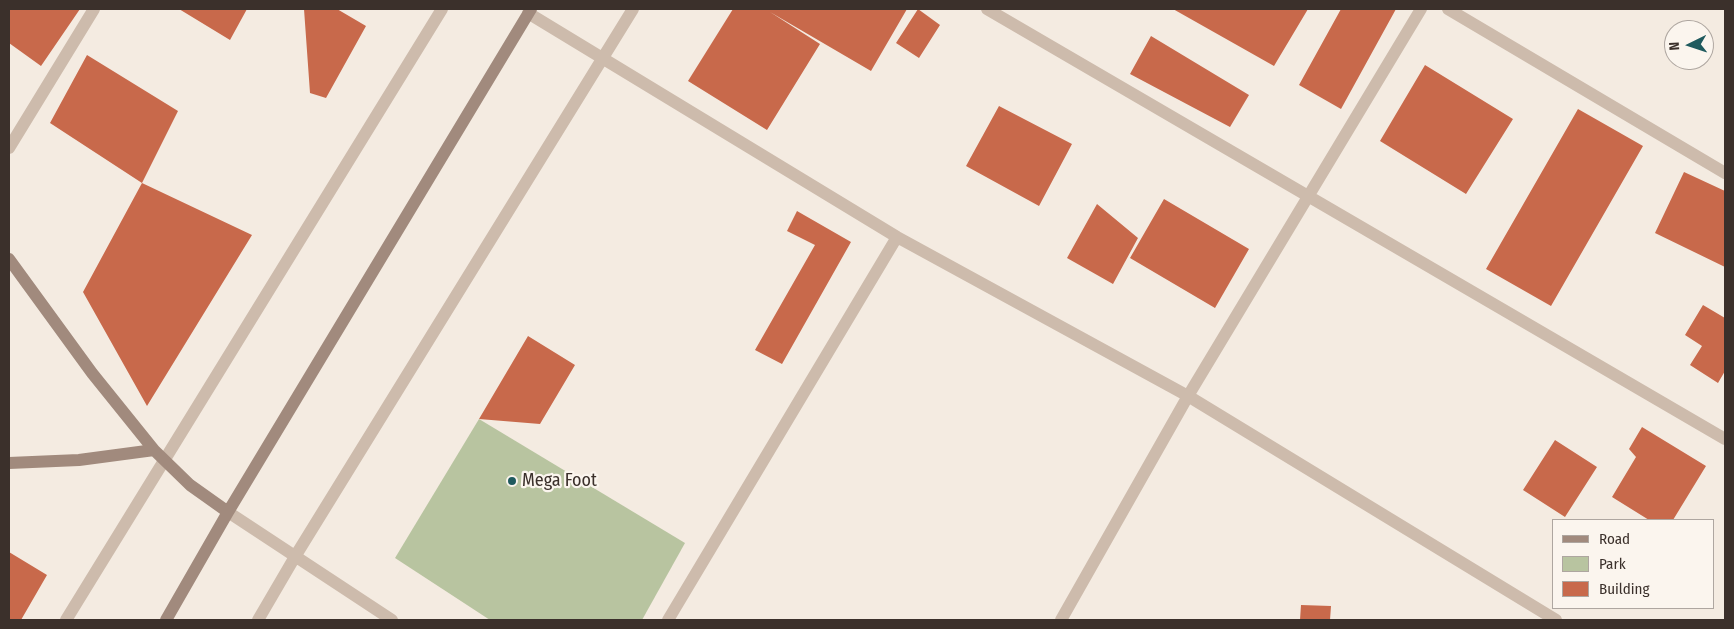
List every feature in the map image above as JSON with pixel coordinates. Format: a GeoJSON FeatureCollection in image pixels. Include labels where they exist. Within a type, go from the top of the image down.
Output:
{"type":"FeatureCollection","features":[{"type":"Feature","properties":{"kind":"main road"},"geometry":{"type":"LineString","coordinates":[[166,620],[228,512],[530,11]]}},
{"type":"Feature","properties":{"kind":"main road"},"geometry":{"type":"LineString","coordinates":[[9,259],[92,373],[164,462],[190,485],[228,512]]}},
{"type":"Feature","properties":{"kind":"main road"},"geometry":{"type":"LineString","coordinates":[[9,463],[79,460],[154,450]]}},
{"type":"Feature","properties":{"kind":"street"},"geometry":{"type":"LineString","coordinates":[[9,148],[94,9]]}},
{"type":"Feature","properties":{"kind":"street"},"geometry":{"type":"LineString","coordinates":[[66,620],[442,9]]}},
{"type":"Feature","properties":{"kind":"street"},"geometry":{"type":"LineString","coordinates":[[258,620],[296,555],[633,9]]}},
{"type":"Feature","properties":{"kind":"street"},"geometry":{"type":"LineString","coordinates":[[987,9],[1725,439]]}},
{"type":"Feature","properties":{"kind":"street"},"geometry":{"type":"LineString","coordinates":[[1061,620],[1188,396],[1421,9]]}},
{"type":"Feature","properties":{"kind":"street"},"geometry":{"type":"LineString","coordinates":[[1448,9],[1725,173]]}},
{"type":"Feature","properties":{"kind":"street"},"geometry":{"type":"LineString","coordinates":[[530,11],[602,58],[897,237],[1188,396],[1556,620]]}},
{"type":"Feature","properties":{"kind":"street"},"geometry":{"type":"LineString","coordinates":[[668,620],[897,237]]}},
{"type":"Feature","properties":{"kind":"street"},"geometry":{"type":"LineString","coordinates":[[228,512],[392,620]]}},
{"type":"Feature","properties":{"kind":"green space","name":"Mega Foot"},"geometry":{"type":"Polygon","coordinates":[[[479,419],[685,543],[642,620],[490,620],[395,558],[479,419]]]}},
{"type":"Feature","properties":{"kind":"building"},"geometry":{"type":"Polygon","coordinates":[[[9,9],[80,9],[41,66],[9,43],[9,9]]]}},
{"type":"Feature","properties":{"kind":"building"},"geometry":{"type":"Polygon","coordinates":[[[179,9],[247,9],[230,40],[179,9]]]}},
{"type":"Feature","properties":{"kind":"building"},"geometry":{"type":"Polygon","coordinates":[[[304,9],[337,9],[366,26],[326,98],[310,93],[304,9]]]}},
{"type":"Feature","properties":{"kind":"building"},"geometry":{"type":"Polygon","coordinates":[[[733,9],[907,9],[871,71],[770,12],[820,44],[767,130],[688,81],[733,9]]]}},
{"type":"Feature","properties":{"kind":"building"},"geometry":{"type":"Polygon","coordinates":[[[918,9],[940,25],[919,58],[896,43],[918,9]]]}},
{"type":"Feature","properties":{"kind":"building"},"geometry":{"type":"Polygon","coordinates":[[[1173,9],[1308,9],[1274,66],[1173,9]]]}},
{"type":"Feature","properties":{"kind":"building"},"geometry":{"type":"Polygon","coordinates":[[[1341,9],[1396,9],[1341,109],[1299,85],[1341,9]]]}},
{"type":"Feature","properties":{"kind":"building"},"geometry":{"type":"Polygon","coordinates":[[[1151,36],[1249,95],[1230,127],[1130,74],[1151,36]]]}},
{"type":"Feature","properties":{"kind":"building"},"geometry":{"type":"Polygon","coordinates":[[[87,55],[178,111],[142,183],[50,123],[87,55]]]}},
{"type":"Feature","properties":{"kind":"building"},"geometry":{"type":"Polygon","coordinates":[[[1425,65],[1513,119],[1466,194],[1380,141],[1425,65]]]}},
{"type":"Feature","properties":{"kind":"building"},"geometry":{"type":"Polygon","coordinates":[[[999,106],[1072,144],[1039,206],[966,166],[999,106]]]}},
{"type":"Feature","properties":{"kind":"building"},"geometry":{"type":"Polygon","coordinates":[[[1578,109],[1643,146],[1551,306],[1486,269],[1578,109]]]}},
{"type":"Feature","properties":{"kind":"building"},"geometry":{"type":"Polygon","coordinates":[[[1684,172],[1725,191],[1725,267],[1655,233],[1684,172]]]}},
{"type":"Feature","properties":{"kind":"building"},"geometry":{"type":"Polygon","coordinates":[[[142,183],[252,235],[147,406],[83,292],[142,183]]]}},
{"type":"Feature","properties":{"kind":"building"},"geometry":{"type":"Polygon","coordinates":[[[1164,199],[1249,249],[1215,308],[1130,258],[1164,199]]]}},
{"type":"Feature","properties":{"kind":"building"},"geometry":{"type":"Polygon","coordinates":[[[1097,204],[1138,238],[1113,284],[1067,258],[1097,204]]]}},
{"type":"Feature","properties":{"kind":"building"},"geometry":{"type":"Polygon","coordinates":[[[797,211],[851,242],[782,364],[755,350],[815,245],[787,231],[797,211]]]}},
{"type":"Feature","properties":{"kind":"building"},"geometry":{"type":"Polygon","coordinates":[[[1703,305],[1725,318],[1725,371],[1718,383],[1690,365],[1702,346],[1685,335],[1703,305]]]}},
{"type":"Feature","properties":{"kind":"building"},"geometry":{"type":"Polygon","coordinates":[[[528,336],[575,365],[540,424],[479,419],[528,336]]]}},
{"type":"Feature","properties":{"kind":"building"},"geometry":{"type":"Polygon","coordinates":[[[1642,427],[1706,466],[1674,519],[1647,519],[1612,497],[1636,457],[1629,449],[1642,427]]]}},
{"type":"Feature","properties":{"kind":"building"},"geometry":{"type":"Polygon","coordinates":[[[1555,440],[1597,467],[1565,517],[1523,490],[1555,440]]]}},
{"type":"Feature","properties":{"kind":"building"},"geometry":{"type":"Polygon","coordinates":[[[9,552],[47,575],[21,620],[9,620],[9,552]]]}},
{"type":"Feature","properties":{"kind":"building"},"geometry":{"type":"Polygon","coordinates":[[[1301,605],[1331,606],[1330,620],[1300,620],[1301,605]]]}},
{"type":"Feature","properties":{"kind":"place","name":"Mega Foot"},"geometry":{"type":"Point","coordinates":[512,481]}}]}
